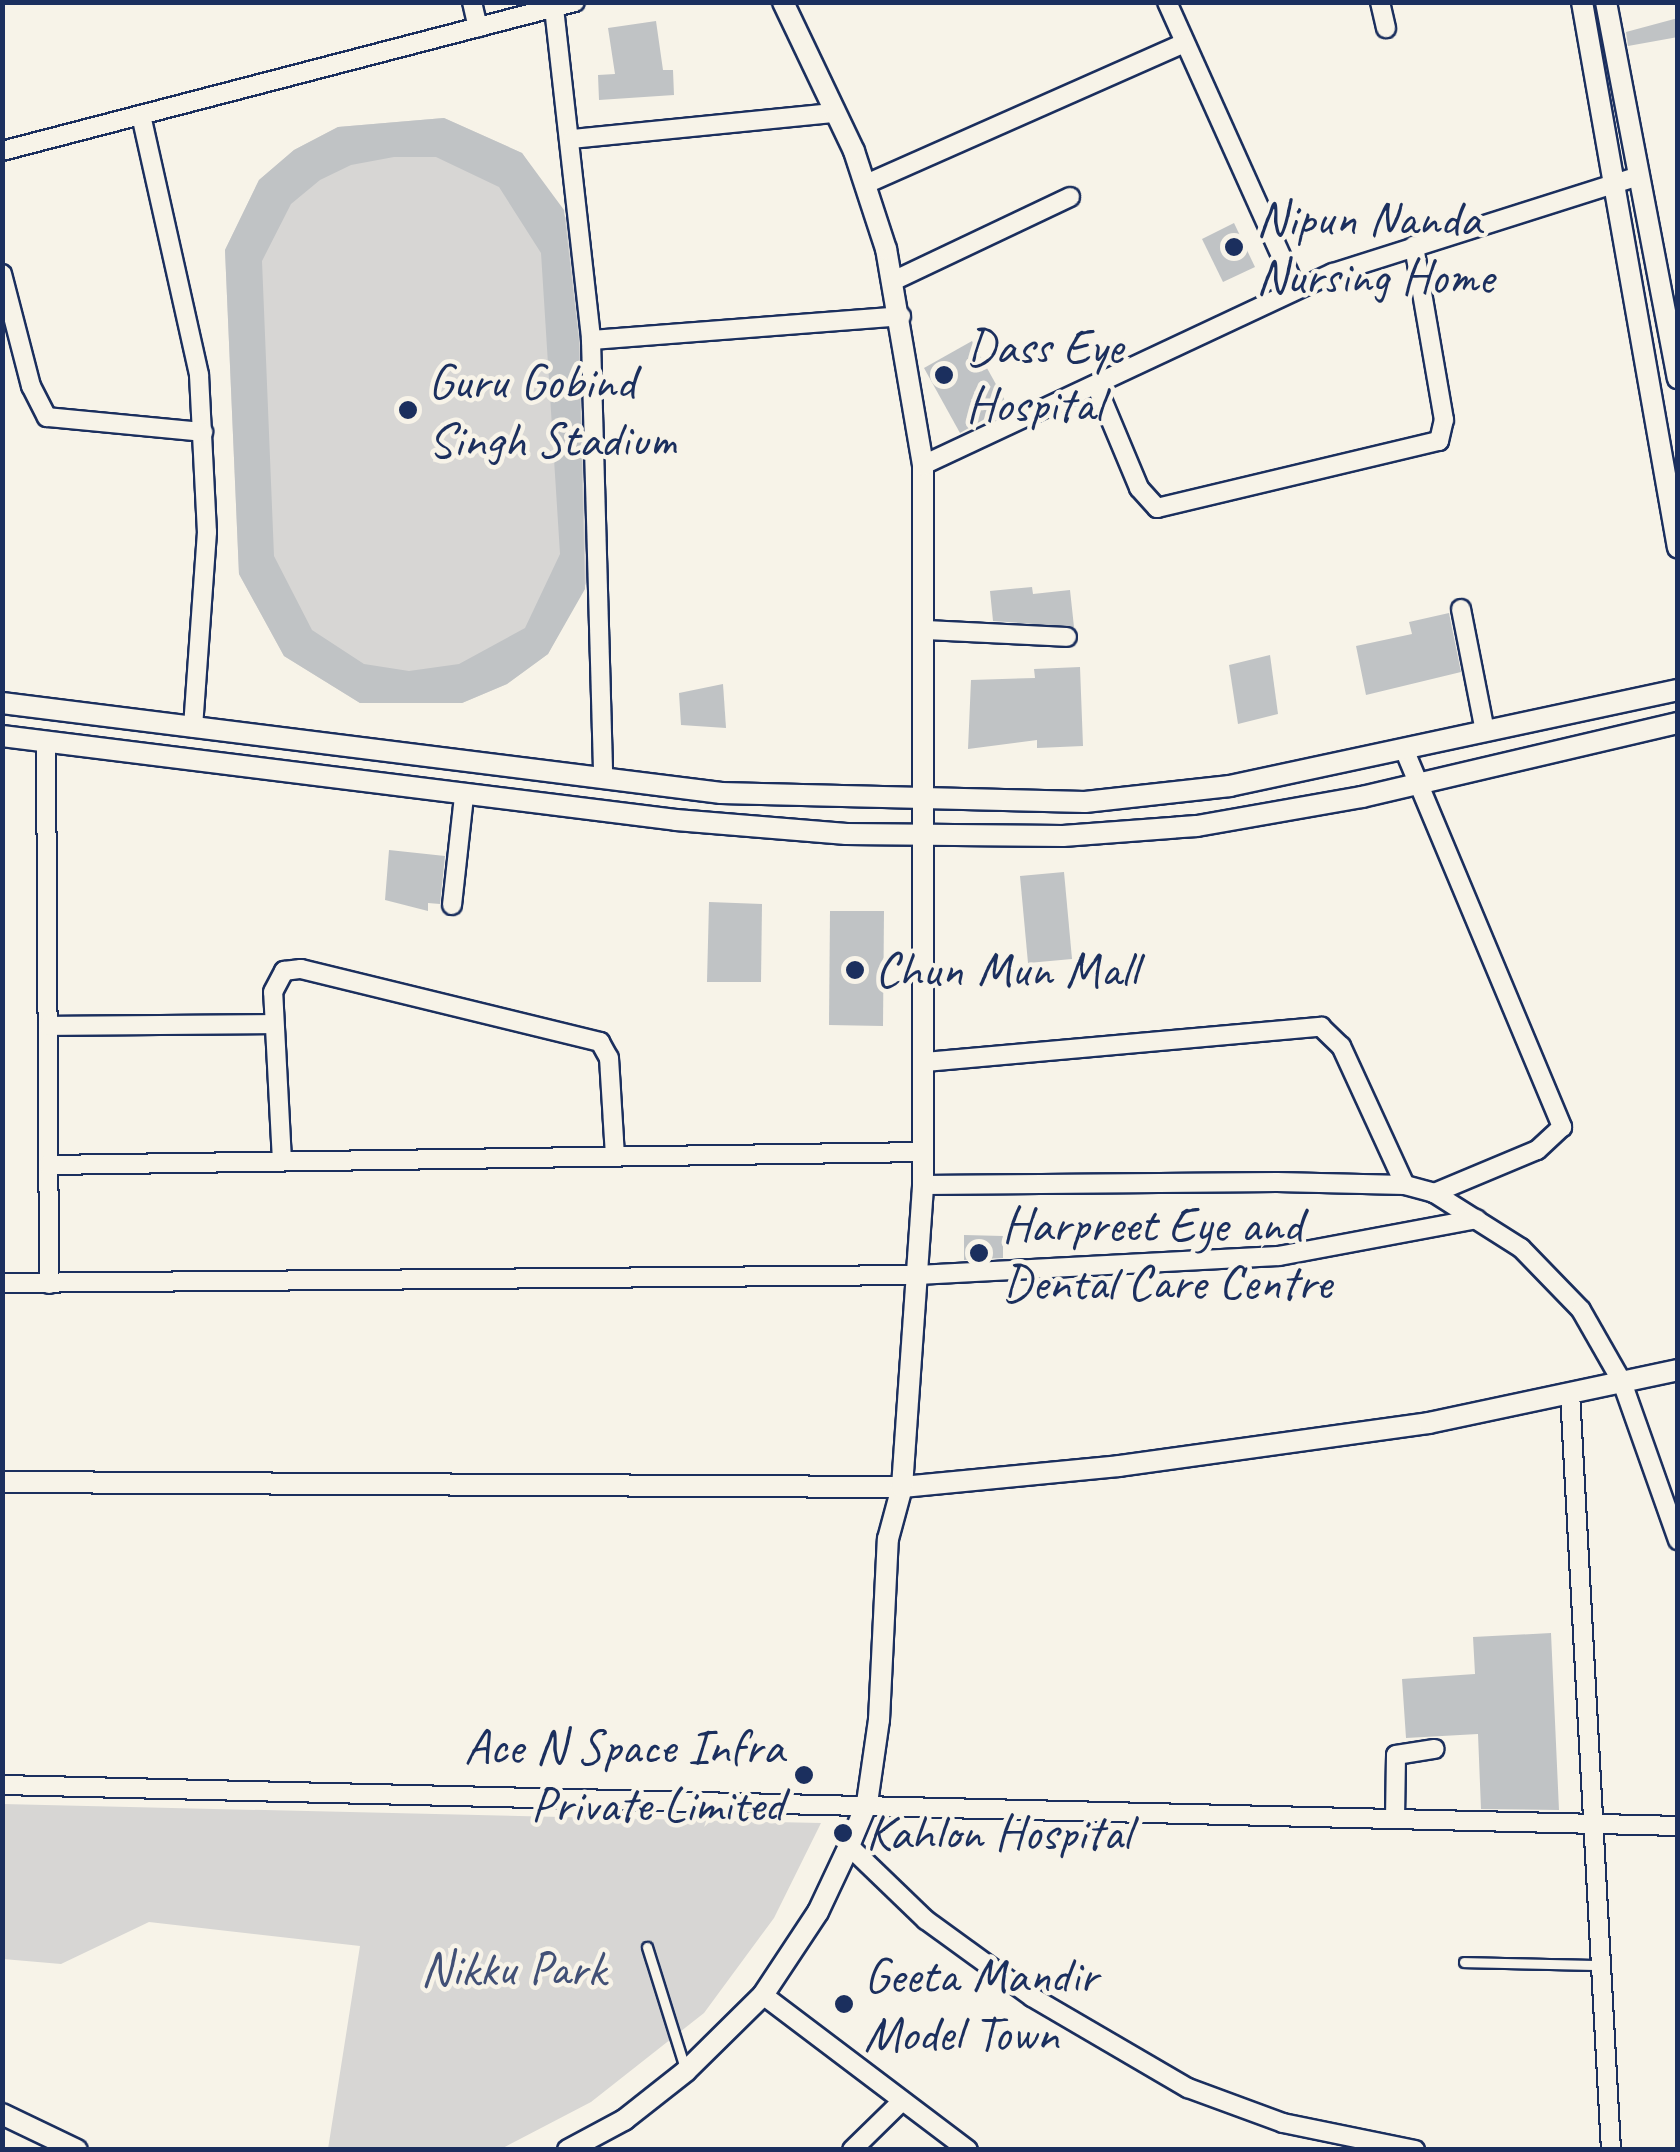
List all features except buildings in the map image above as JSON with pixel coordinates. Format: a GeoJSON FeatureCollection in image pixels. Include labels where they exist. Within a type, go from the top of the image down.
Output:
{"type":"FeatureCollection","features":[{"type":"Feature","properties":{"kind":"street"},"geometry":{"type":"LineString","coordinates":[[472,2],[478,28]]}},
{"type":"Feature","properties":{"kind":"street"},"geometry":{"type":"LineString","coordinates":[[2,152],[575,2]]}},
{"type":"Feature","properties":{"kind":"street"},"geometry":{"type":"LineString","coordinates":[[568,2150],[624,2120],[686,2071],[763,1995],[818,1912],[867,1804],[884,1668],[888,1539],[902,1486],[923,1185],[928,801],[923,466],[902,316],[866,184],[783,2]]}},
{"type":"Feature","properties":{"kind":"street"},"geometry":{"type":"LineString","coordinates":[[1167,2],[1182,44],[1296,289]]}},
{"type":"Feature","properties":{"kind":"street"},"geometry":{"type":"LineString","coordinates":[[1380,2],[1386,28]]}},
{"type":"Feature","properties":{"kind":"street"},"geometry":{"type":"LineString","coordinates":[[1582,2],[1678,548]]}},
{"type":"Feature","properties":{"kind":"street"},"geometry":{"type":"LineString","coordinates":[[1606,2],[1678,378]]}},
{"type":"Feature","properties":{"kind":"street"},"geometry":{"type":"LineString","coordinates":[[554,8],[572,139],[591,340],[603,773]]}},
{"type":"Feature","properties":{"kind":"street"},"geometry":{"type":"LineString","coordinates":[[866,184],[1182,44]]}},
{"type":"Feature","properties":{"kind":"street"},"geometry":{"type":"LineString","coordinates":[[572,139],[834,113]]}},
{"type":"Feature","properties":{"kind":"street"},"geometry":{"type":"LineString","coordinates":[[141,115],[185,302],[203,432],[207,532],[193,728]]}},
{"type":"Feature","properties":{"kind":"street"},"geometry":{"type":"LineString","coordinates":[[923,466],[1296,289],[1414,246],[1639,176]]}},
{"type":"Feature","properties":{"kind":"street"},"geometry":{"type":"LineString","coordinates":[[894,281],[1070,197]]}},
{"type":"Feature","properties":{"kind":"street"},"geometry":{"type":"LineString","coordinates":[[1096,385],[1139,488],[1157,508],[1439,441],[1444,420],[1414,246]]}},
{"type":"Feature","properties":{"kind":"street"},"geometry":{"type":"LineString","coordinates":[[2,274],[31,386],[47,417],[203,432]]}},
{"type":"Feature","properties":{"kind":"street"},"geometry":{"type":"LineString","coordinates":[[591,340],[902,316]]}},
{"type":"Feature","properties":{"kind":"street"},"geometry":{"type":"LineString","coordinates":[[1460,609],[1485,731]]}},
{"type":"Feature","properties":{"kind":"street"},"geometry":{"type":"LineString","coordinates":[[925,630],[1068,637]]}},
{"type":"Feature","properties":{"kind":"street"},"geometry":{"type":"LineString","coordinates":[[2,704],[603,773],[721,793],[1085,802],[1230,786],[1678,690]]}},
{"type":"Feature","properties":{"kind":"street"},"geometry":{"type":"LineString","coordinates":[[114,718],[114,750]]}},
{"type":"Feature","properties":{"kind":"street"},"geometry":{"type":"LineString","coordinates":[[2,736],[464,796],[732,825],[927,835],[1063,836],[1198,826],[1419,783],[1678,724]]}},
{"type":"Feature","properties":{"kind":"street"},"geometry":{"type":"LineString","coordinates":[[46,741],[49,1284]]}},
{"type":"Feature","properties":{"kind":"street"},"geometry":{"type":"LineString","coordinates":[[1404,748],[1562,1127],[1537,1150],[1434,1193]]}},
{"type":"Feature","properties":{"kind":"street"},"geometry":{"type":"LineString","coordinates":[[452,905],[464,796]]}},
{"type":"Feature","properties":{"kind":"street"},"geometry":{"type":"LineString","coordinates":[[282,1161],[272,1024],[276,979],[301,969],[600,1042],[609,1058],[615,1156]]}},
{"type":"Feature","properties":{"kind":"street"},"geometry":{"type":"LineString","coordinates":[[48,1026],[272,1024]]}},
{"type":"Feature","properties":{"kind":"street"},"geometry":{"type":"LineString","coordinates":[[925,1062],[1321,1028],[1341,1046],[1405,1185]]}},
{"type":"Feature","properties":{"kind":"street"},"geometry":{"type":"LineString","coordinates":[[48,1165],[924,1152]]}},
{"type":"Feature","properties":{"kind":"street"},"geometry":{"type":"LineString","coordinates":[[923,1185],[1405,1185],[1434,1193],[1477,1219],[1558,1282],[1622,1382],[1678,1540]]}},
{"type":"Feature","properties":{"kind":"street"},"geometry":{"type":"LineString","coordinates":[[2,1283],[917,1275],[1279,1256],[1477,1219]]}},
{"type":"Feature","properties":{"kind":"street"},"geometry":{"type":"LineString","coordinates":[[2,1482],[902,1486],[1118,1466],[1352,1434],[1678,1370]]}},
{"type":"Feature","properties":{"kind":"street"},"geometry":{"type":"LineString","coordinates":[[1570,1393],[1598,1825],[1611,2150]]}},
{"type":"Feature","properties":{"kind":"street"},"geometry":{"type":"LineString","coordinates":[[1395,1819],[1396,1755],[1435,1749]]}},
{"type":"Feature","properties":{"kind":"street"},"geometry":{"type":"LineString","coordinates":[[2,1785],[1678,1826]]}},
{"type":"Feature","properties":{"kind":"street"},"geometry":{"type":"LineString","coordinates":[[849,1846],[926,1920],[1032,1997],[1188,2088],[1332,2142],[1415,2150]]}},
{"type":"Feature","properties":{"kind":"street"},"geometry":{"type":"LineString","coordinates":[[763,1995],[959,2147]]}},
{"type":"Feature","properties":{"kind":"street"},"geometry":{"type":"LineString","coordinates":[[852,2150],[900,2102]]}},
{"type":"Feature","properties":{"kind":"street"},"geometry":{"type":"LineString","coordinates":[[2,2114],[77,2150]]}},
{"type":"Feature","properties":{"kind":"lane"},"geometry":{"type":"LineString","coordinates":[[647,1947],[686,2071]]}},
{"type":"Feature","properties":{"kind":"lane"},"geometry":{"type":"LineString","coordinates":[[1464,1962],[1604,1965]]}},
{"type":"Feature","properties":{"kind":"green space","name":"Guru Gobind Singh Stadium"},"geometry":{"type":"Polygon","coordinates":[[[444,118],[522,153],[575,231],[594,569],[548,654],[507,684],[462,703],[360,703],[284,656],[239,574],[225,250],[259,180],[294,150],[338,127],[444,118]]]}},
{"type":"Feature","properties":{"kind":"green space","name":"Nikku Park"},"geometry":{"type":"Polygon","coordinates":[[[3,1804],[821,1823],[774,1918],[704,2013],[591,2102],[501,2149],[328,2149],[360,1946],[149,1922],[61,1964],[3,1959],[3,1804]]]}},
{"type":"Feature","properties":{"kind":"place","name":"Nipun Nanda Nursing Home"},"geometry":{"type":"Point","coordinates":[1234,247]}},
{"type":"Feature","properties":{"kind":"place","name":"Dass Eye Hospital"},"geometry":{"type":"Point","coordinates":[944,375]}},
{"type":"Feature","properties":{"kind":"place","name":"Guru Gobind Singh Stadium"},"geometry":{"type":"Point","coordinates":[408,410]}},
{"type":"Feature","properties":{"kind":"place","name":"Chun Mun Mall"},"geometry":{"type":"Point","coordinates":[855,970]}},
{"type":"Feature","properties":{"kind":"place","name":"Harpreet Eye and Dental Care Centre"},"geometry":{"type":"Point","coordinates":[979,1253]}},
{"type":"Feature","properties":{"kind":"place","name":"Ace N Space Infra Private Limited"},"geometry":{"type":"Point","coordinates":[804,1775]}},
{"type":"Feature","properties":{"kind":"place","name":"Kahlon Hospital"},"geometry":{"type":"Point","coordinates":[843,1833]}},
{"type":"Feature","properties":{"kind":"place","name":"Geeta Mandir Model Town"},"geometry":{"type":"Point","coordinates":[844,2004]}}]}
